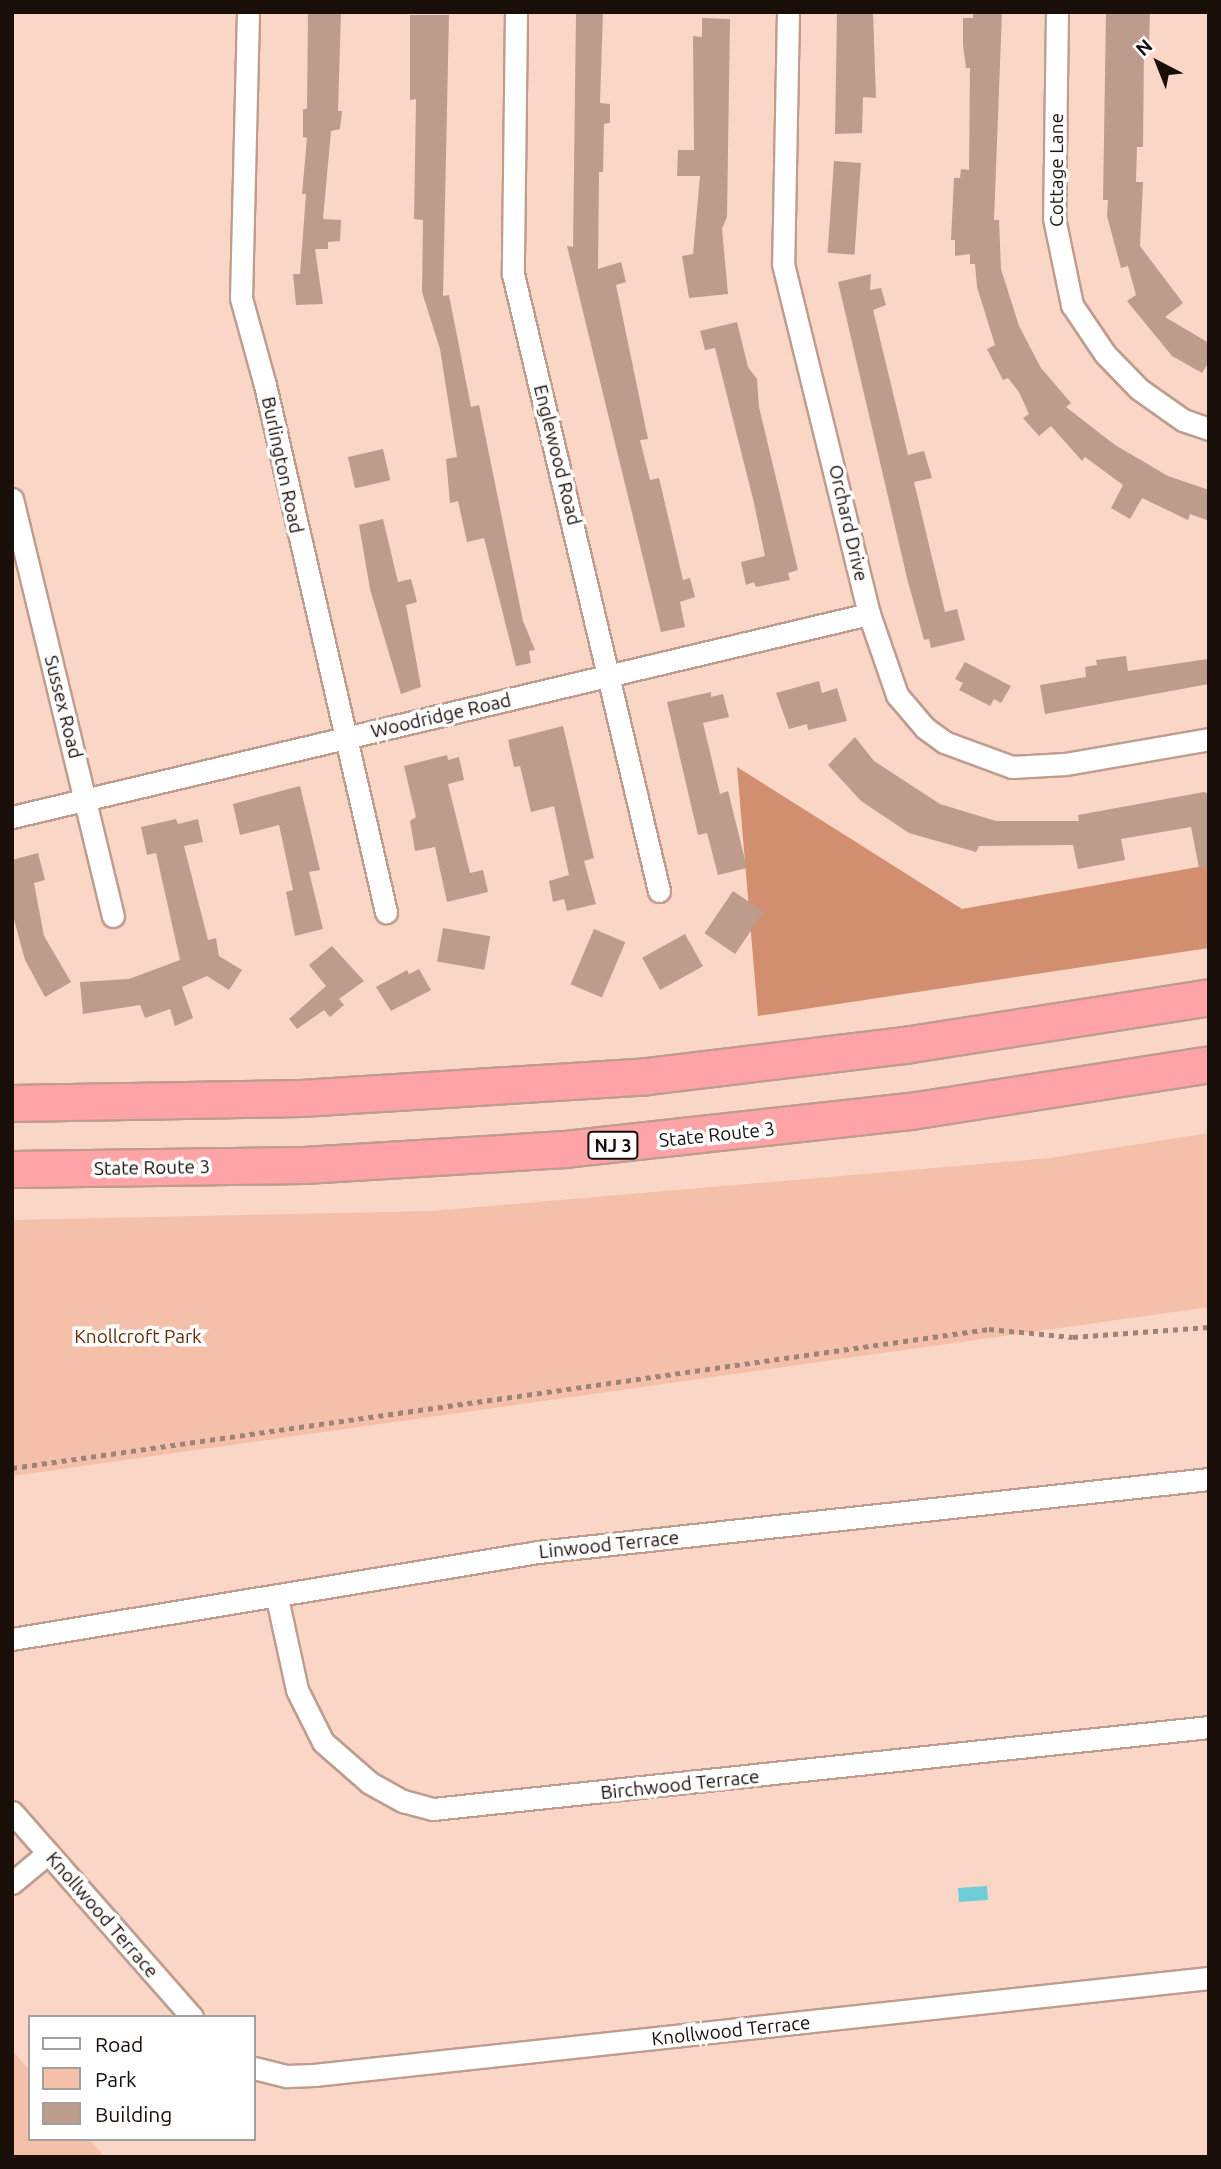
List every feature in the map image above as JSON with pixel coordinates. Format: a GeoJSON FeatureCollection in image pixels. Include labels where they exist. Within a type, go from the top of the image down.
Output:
{"type":"FeatureCollection","features":[{"type":"Feature","properties":{"kind":"highway"},"geometry":{"type":"LineString","coordinates":[[904,1045],[1209,976]]}},
{"type":"Feature","properties":{"kind":"highway"},"geometry":{"type":"LineString","coordinates":[[12,1102],[227,1101],[474,1089],[659,1075],[904,1045],[1209,997]]}},
{"type":"Feature","properties":{"kind":"highway","name":"State Route 3"},"geometry":{"type":"LineString","coordinates":[[12,1169],[304,1165],[602,1146],[898,1113],[1209,1063]]}},
{"type":"Feature","properties":{"kind":"street","name":"Burlington Road"},"geometry":{"type":"LineString","coordinates":[[248,12],[241,298],[265,385],[386,912]]}},
{"type":"Feature","properties":{"kind":"street","name":"Englewood Road"},"geometry":{"type":"LineString","coordinates":[[516,12],[513,274],[659,891]]}},
{"type":"Feature","properties":{"kind":"street","name":"Orchard Drive"},"geometry":{"type":"LineString","coordinates":[[788,12],[783,264],[869,614],[897,695],[925,729],[989,761],[1012,767],[1065,764],[1209,739]]}},
{"type":"Feature","properties":{"kind":"street","name":"Cottage Lane"},"geometry":{"type":"LineString","coordinates":[[1057,12],[1055,218],[1072,305],[1105,354],[1139,389],[1182,420],[1209,429]]}},
{"type":"Feature","properties":{"kind":"street","name":"Sussex Road"},"geometry":{"type":"LineString","coordinates":[[12,499],[113,916]]}},
{"type":"Feature","properties":{"kind":"street","name":"Woodridge Road"},"geometry":{"type":"LineString","coordinates":[[12,817],[869,614]]}},
{"type":"Feature","properties":{"kind":"street","name":"Linwood Terrace"},"geometry":{"type":"LineString","coordinates":[[12,1639],[277,1598],[538,1552],[1209,1479]]}},
{"type":"Feature","properties":{"kind":"street","name":"Birchwood Terrace"},"geometry":{"type":"LineString","coordinates":[[277,1598],[297,1690],[323,1742],[370,1783],[403,1801],[433,1809],[1209,1727]]}},
{"type":"Feature","properties":{"kind":"street","name":"Knollwood Terrace"},"geometry":{"type":"LineString","coordinates":[[12,1812],[190,2015]]}},
{"type":"Feature","properties":{"kind":"street"},"geometry":{"type":"LineString","coordinates":[[12,1883],[48,1853]]}},
{"type":"Feature","properties":{"kind":"street","name":"Knollwood Terrace"},"geometry":{"type":"LineString","coordinates":[[256,2068],[287,2076],[314,2075],[1209,1978]]}},
{"type":"Feature","properties":{"kind":"path"},"geometry":{"type":"LineString","coordinates":[[12,1468],[989,1329],[1073,1337],[1209,1327]]}},
{"type":"Feature","properties":{"kind":"green space","name":"Knollcroft Park"},"geometry":{"type":"Polygon","coordinates":[[[1209,1133],[1209,1307],[12,1476],[12,1220],[432,1211],[1050,1158],[1209,1133]]]}},
{"type":"Feature","properties":{"kind":"green space"},"geometry":{"type":"Polygon","coordinates":[[[12,2050],[28,2069],[28,2141],[91,2141],[105,2157],[12,2157],[12,2050]]]}},
{"type":"Feature","properties":{"kind":"shaded area"},"geometry":{"type":"Polygon","coordinates":[[[737,767],[962,909],[1209,865],[1209,948],[758,1016],[737,767]]]}},
{"type":"Feature","properties":{"kind":"water"},"geometry":{"type":"Polygon","coordinates":[[[987,1886],[988,1900],[959,1902],[958,1888],[987,1886]]]}},
{"type":"Feature","properties":{"kind":"building"},"geometry":{"type":"Polygon","coordinates":[[[308,12],[341,12],[338,111],[342,111],[340,129],[331,131],[323,219],[341,220],[340,241],[328,242],[328,249],[315,249],[323,304],[296,305],[293,274],[300,274],[306,194],[302,194],[307,138],[303,137],[303,109],[307,109],[308,12]]]}},
{"type":"Feature","properties":{"kind":"building"},"geometry":{"type":"Polygon","coordinates":[[[576,12],[603,12],[600,103],[610,104],[610,123],[604,124],[603,172],[599,172],[598,269],[621,262],[626,282],[616,285],[648,439],[640,440],[650,480],[659,478],[683,580],[690,578],[695,597],[680,602],[685,627],[661,632],[567,246],[573,247],[576,12]]]}},
{"type":"Feature","properties":{"kind":"building"},"geometry":{"type":"Polygon","coordinates":[[[837,12],[873,12],[876,98],[863,97],[862,133],[835,134],[837,12]]]}},
{"type":"Feature","properties":{"kind":"building"},"geometry":{"type":"Polygon","coordinates":[[[973,12],[1002,12],[994,220],[999,220],[1001,269],[1019,326],[1041,368],[1071,403],[1066,407],[1115,445],[1168,476],[1209,490],[1209,521],[1190,514],[1188,520],[1142,498],[1130,519],[1111,508],[1123,485],[1085,457],[1082,461],[1051,426],[1039,436],[1023,418],[1029,414],[1019,392],[1008,378],[1003,380],[987,349],[995,345],[977,287],[975,264],[970,264],[970,254],[955,256],[955,240],[951,240],[954,178],[960,178],[961,169],[969,170],[970,68],[966,68],[963,18],[973,18],[973,12]]]}},
{"type":"Feature","properties":{"kind":"building"},"geometry":{"type":"Polygon","coordinates":[[[1106,12],[1150,12],[1149,46],[1144,46],[1143,147],[1137,147],[1136,182],[1143,182],[1140,246],[1183,303],[1165,317],[1209,343],[1209,362],[1202,373],[1172,356],[1127,301],[1136,295],[1128,266],[1121,268],[1107,216],[1108,200],[1103,200],[1106,12]]]}},
{"type":"Feature","properties":{"kind":"building"},"geometry":{"type":"Polygon","coordinates":[[[410,15],[449,15],[443,296],[449,295],[471,407],[479,405],[523,621],[535,650],[529,651],[531,663],[516,666],[484,538],[467,542],[458,501],[450,503],[446,459],[457,457],[440,349],[422,292],[423,220],[414,219],[416,99],[410,100],[410,15]]]}},
{"type":"Feature","properties":{"kind":"building"},"geometry":{"type":"Polygon","coordinates":[[[702,18],[730,19],[727,217],[722,229],[728,294],[689,298],[682,256],[693,254],[700,176],[677,176],[678,150],[694,150],[693,36],[702,37],[702,18]]]}},
{"type":"Feature","properties":{"kind":"building"},"geometry":{"type":"Polygon","coordinates":[[[834,161],[861,163],[855,255],[828,253],[834,161]]]}},
{"type":"Feature","properties":{"kind":"building"},"geometry":{"type":"Polygon","coordinates":[[[871,274],[870,290],[881,288],[886,305],[873,310],[908,455],[924,451],[932,478],[914,482],[945,612],[957,609],[965,640],[931,648],[929,639],[924,640],[907,578],[838,282],[871,274]]]}},
{"type":"Feature","properties":{"kind":"building"},"geometry":{"type":"Polygon","coordinates":[[[737,322],[748,367],[757,379],[759,407],[798,570],[788,573],[790,580],[756,587],[754,582],[746,585],[741,562],[765,556],[754,503],[715,348],[705,350],[700,331],[737,322]]]}},
{"type":"Feature","properties":{"kind":"building"},"geometry":{"type":"Polygon","coordinates":[[[383,449],[390,480],[355,488],[348,457],[383,449]]]}},
{"type":"Feature","properties":{"kind":"building"},"geometry":{"type":"Polygon","coordinates":[[[383,519],[398,582],[411,579],[417,602],[406,605],[421,687],[401,694],[370,589],[359,525],[383,519]]]}},
{"type":"Feature","properties":{"kind":"building"},"geometry":{"type":"Polygon","coordinates":[[[1126,656],[1128,671],[1207,659],[1209,684],[1045,714],[1040,685],[1086,677],[1085,667],[1097,665],[1096,660],[1126,656]]]}},
{"type":"Feature","properties":{"kind":"building"},"geometry":{"type":"Polygon","coordinates":[[[965,662],[1011,686],[1001,703],[994,699],[990,706],[959,690],[963,683],[955,679],[965,662]]]}},
{"type":"Feature","properties":{"kind":"building"},"geometry":{"type":"Polygon","coordinates":[[[819,681],[822,693],[837,688],[847,721],[808,730],[807,724],[789,729],[776,693],[819,681]]]}},
{"type":"Feature","properties":{"kind":"building"},"geometry":{"type":"Polygon","coordinates":[[[711,692],[711,697],[723,694],[729,717],[703,723],[720,794],[728,791],[747,868],[718,875],[707,833],[698,835],[667,702],[711,692]]]}},
{"type":"Feature","properties":{"kind":"building"},"geometry":{"type":"Polygon","coordinates":[[[563,726],[594,858],[584,861],[596,904],[567,911],[564,899],[553,902],[549,881],[569,875],[554,806],[531,812],[520,766],[514,767],[508,740],[563,726]]]}},
{"type":"Feature","properties":{"kind":"building"},"geometry":{"type":"Polygon","coordinates":[[[855,737],[874,761],[940,804],[996,821],[1079,821],[1078,815],[1204,792],[1209,794],[1209,867],[1199,868],[1191,827],[1121,839],[1125,860],[1078,869],[1073,845],[979,846],[976,852],[909,833],[861,801],[828,765],[855,737]]]}},
{"type":"Feature","properties":{"kind":"building"},"geometry":{"type":"Polygon","coordinates":[[[447,755],[448,760],[459,757],[464,780],[448,784],[470,873],[483,870],[488,892],[447,902],[435,847],[415,851],[410,821],[416,817],[404,766],[447,755]]]}},
{"type":"Feature","properties":{"kind":"building"},"geometry":{"type":"Polygon","coordinates":[[[300,786],[320,870],[309,872],[323,929],[295,936],[286,892],[293,890],[279,825],[240,835],[233,804],[300,786]]]}},
{"type":"Feature","properties":{"kind":"building"},"geometry":{"type":"Polygon","coordinates":[[[176,819],[178,824],[198,819],[203,842],[184,846],[208,940],[216,938],[219,956],[242,970],[229,990],[207,976],[182,987],[193,1018],[175,1026],[170,1009],[145,1018],[140,1005],[83,1014],[80,982],[129,979],[180,960],[156,853],[147,855],[141,827],[176,819]]]}},
{"type":"Feature","properties":{"kind":"building"},"geometry":{"type":"Polygon","coordinates":[[[38,853],[45,880],[34,883],[44,936],[71,982],[45,997],[25,960],[12,912],[12,860],[38,853]]]}},
{"type":"Feature","properties":{"kind":"building"},"geometry":{"type":"Polygon","coordinates":[[[733,891],[764,912],[735,954],[704,933],[733,891]]]}},
{"type":"Feature","properties":{"kind":"building"},"geometry":{"type":"Polygon","coordinates":[[[443,928],[490,936],[484,970],[437,961],[443,928]]]}},
{"type":"Feature","properties":{"kind":"building"},"geometry":{"type":"Polygon","coordinates":[[[594,929],[625,942],[602,998],[571,984],[594,929]]]}},
{"type":"Feature","properties":{"kind":"building"},"geometry":{"type":"Polygon","coordinates":[[[685,934],[703,966],[660,990],[642,958],[685,934]]]}},
{"type":"Feature","properties":{"kind":"building"},"geometry":{"type":"Polygon","coordinates":[[[332,946],[364,981],[339,999],[344,1005],[330,1017],[324,1010],[297,1029],[289,1019],[326,986],[309,965],[332,946]]]}},
{"type":"Feature","properties":{"kind":"building"},"geometry":{"type":"Polygon","coordinates":[[[419,969],[431,990],[391,1011],[376,987],[407,970],[409,974],[419,969]]]}}]}
